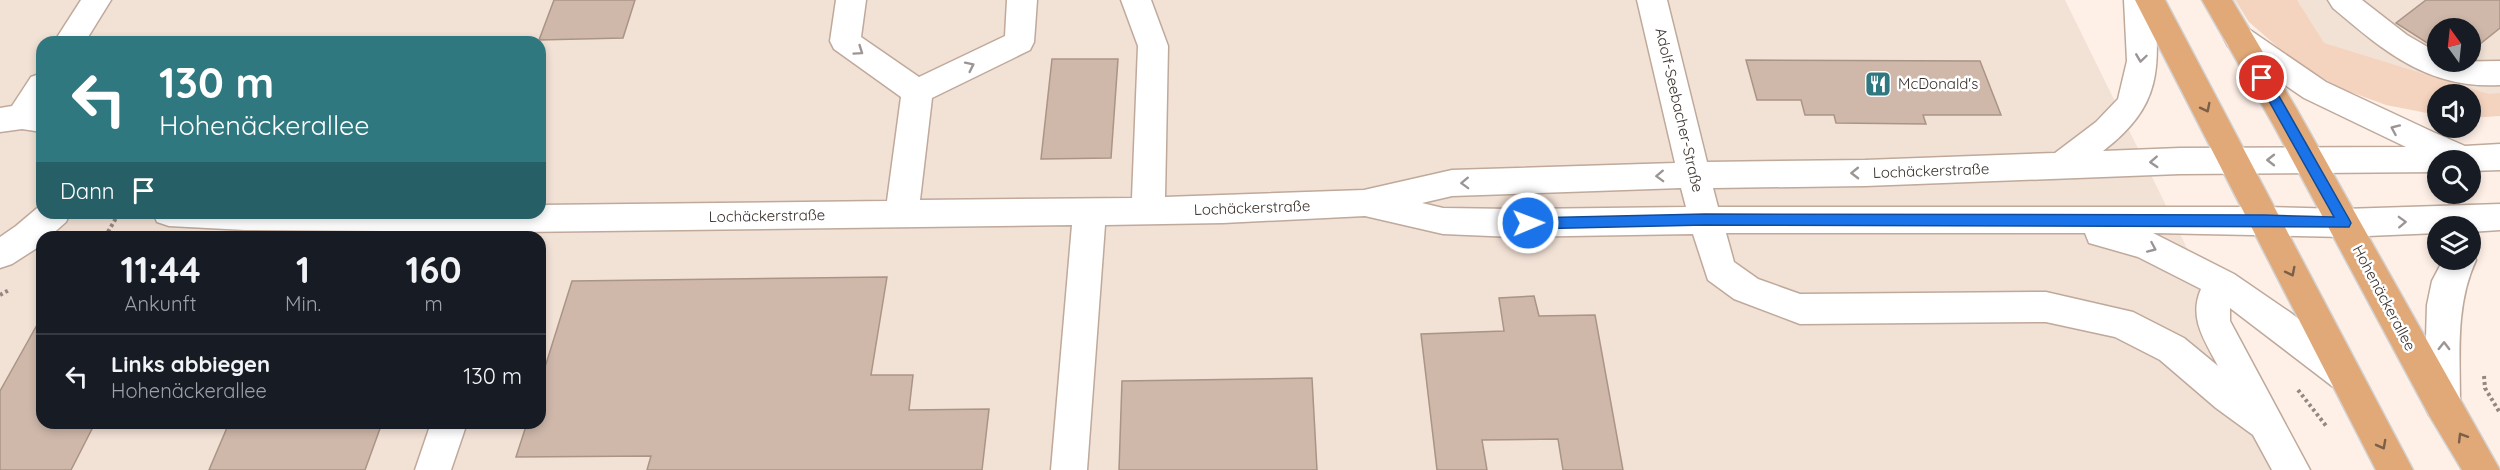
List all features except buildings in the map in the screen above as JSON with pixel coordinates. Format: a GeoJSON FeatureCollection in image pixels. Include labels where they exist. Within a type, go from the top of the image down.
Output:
{"type":"FeatureCollection","features":[{"type":"Feature","properties":{"kind":"main road"},"geometry":{"type":"LineString","coordinates":[[2150,0],[2395,470]]}},
{"type":"Feature","properties":{"kind":"main road","name":"Hohenäckerallee"},"geometry":{"type":"LineString","coordinates":[[2217,0],[2344,223],[2442,404],[2482,470]]}},
{"type":"Feature","properties":{"kind":"street"},"geometry":{"type":"LineString","coordinates":[[73,36],[96,0]]}},
{"type":"Feature","properties":{"kind":"street"},"geometry":{"type":"LineString","coordinates":[[851,0],[844,41],[917,92]]}},
{"type":"Feature","properties":{"kind":"street"},"geometry":{"type":"LineString","coordinates":[[917,92],[1019,42],[1022,0]]}},
{"type":"Feature","properties":{"kind":"street"},"geometry":{"type":"LineString","coordinates":[[1136,0],[1153,46],[1148,210]]}},
{"type":"Feature","properties":{"kind":"street","name":"Adolf-Seebacher-Straße"},"geometry":{"type":"LineString","coordinates":[[1652,0],[1705,220]]}},
{"type":"Feature","properties":{"kind":"street"},"geometry":{"type":"LineString","coordinates":[[2060,167],[2107,130],[2130,106],[2138,82],[2143,45],[2139,0]]}},
{"type":"Feature","properties":{"kind":"street"},"geometry":{"type":"LineString","coordinates":[[2343,0],[2396,45],[2436,67],[2479,76],[2500,73]]}},
{"type":"Feature","properties":{"kind":"street"},"geometry":{"type":"LineString","coordinates":[[2239,38],[2287,73],[2335,101],[2446,150]]}},
{"type":"Feature","properties":{"kind":"street"},"geometry":{"type":"LineString","coordinates":[[902,214],[917,92]]}},
{"type":"Feature","properties":{"kind":"street"},"geometry":{"type":"LineString","coordinates":[[21,119],[36,95]]}},
{"type":"Feature","properties":{"kind":"street","name":"Lochäckerstraße"},"geometry":{"type":"LineString","coordinates":[[2481,159],[2500,158]]}},
{"type":"Feature","properties":{"kind":"street","name":"Lochäckerstraße"},"geometry":{"type":"LineString","coordinates":[[294,219],[516,228],[902,214],[1223,210],[1364,204],[1452,183],[2060,167],[2234,160],[2427,159]]}},
{"type":"Feature","properties":{"kind":"street","name":"Lochäckerstraße"},"geometry":{"type":"LineString","coordinates":[[1364,204],[1443,221],[1514,224],[1705,220],[2264,220],[2344,223],[2500,219]]}},
{"type":"Feature","properties":{"kind":"street"},"geometry":{"type":"LineString","coordinates":[[1069,470],[1090,212]]}},
{"type":"Feature","properties":{"kind":"street"},"geometry":{"type":"LineString","coordinates":[[0,254],[28,236],[47,219]]}},
{"type":"Feature","properties":{"kind":"street"},"geometry":{"type":"LineString","coordinates":[[2481,234],[2500,219]]}},
{"type":"Feature","properties":{"kind":"street"},"geometry":{"type":"LineString","coordinates":[[1705,220],[1720,270],[1746,289],[1800,309],[2046,307],[2121,323],[2172,349],[2229,397],[2266,423]]}},
{"type":"Feature","properties":{"kind":"street"},"geometry":{"type":"LineString","coordinates":[[2055,221],[2146,245],[2222,284],[2279,324],[2344,375]]}},
{"type":"Feature","properties":{"kind":"street"},"geometry":{"type":"LineString","coordinates":[[2442,404],[2444,305],[2449,281],[2454,270]]}},
{"type":"Feature","properties":{"kind":"street"},"geometry":{"type":"LineString","coordinates":[[2222,284],[2215,292],[2212,306],[2213,322],[2292,470]]}},
{"type":"Feature","properties":{"kind":"street"},"geometry":{"type":"LineString","coordinates":[[433,470],[447,429]]}},
{"type":"Feature","properties":{"kind":"path"},"geometry":{"type":"LineString","coordinates":[[2483,366],[2485,388],[2500,413]]}},
{"type":"Feature","properties":{"kind":"shaded area"},"geometry":{"type":"Polygon","coordinates":[[[0,0],[2065,0],[2296,470],[0,470],[0,0]]]}},
{"type":"Feature","properties":{"kind":"shaded area"},"geometry":{"type":"Polygon","coordinates":[[[2234,0],[2500,0],[2500,107],[2481,99],[2481,84],[2427,84],[2427,90],[2249,22],[2234,0]]]}},
{"type":"Feature","properties":{"kind":"shaded area"},"geometry":{"type":"Polygon","coordinates":[[[2236,0],[2297,0],[2324,43],[2457,84],[2427,84],[2427,113],[2386,105],[2337,87],[2289,57],[2249,22],[2236,0]]]}},
{"type":"Feature","properties":{"kind":"shaded area"},"geometry":{"type":"Polygon","coordinates":[[[2481,92],[2489,94],[2500,93],[2500,116],[2481,117],[2481,92]]]}},
{"type":"Feature","properties":{"kind":"place","name":"McDonald's"},"geometry":{"type":"Point","coordinates":[1878,84]}},
{"type":"Feature","properties":{"kind":"route"},"geometry":{"type":"LineString","coordinates":[[1528,223],[1705,220],[2208,222],[2264,220],[2344,223],[2262,78]]}}]}
